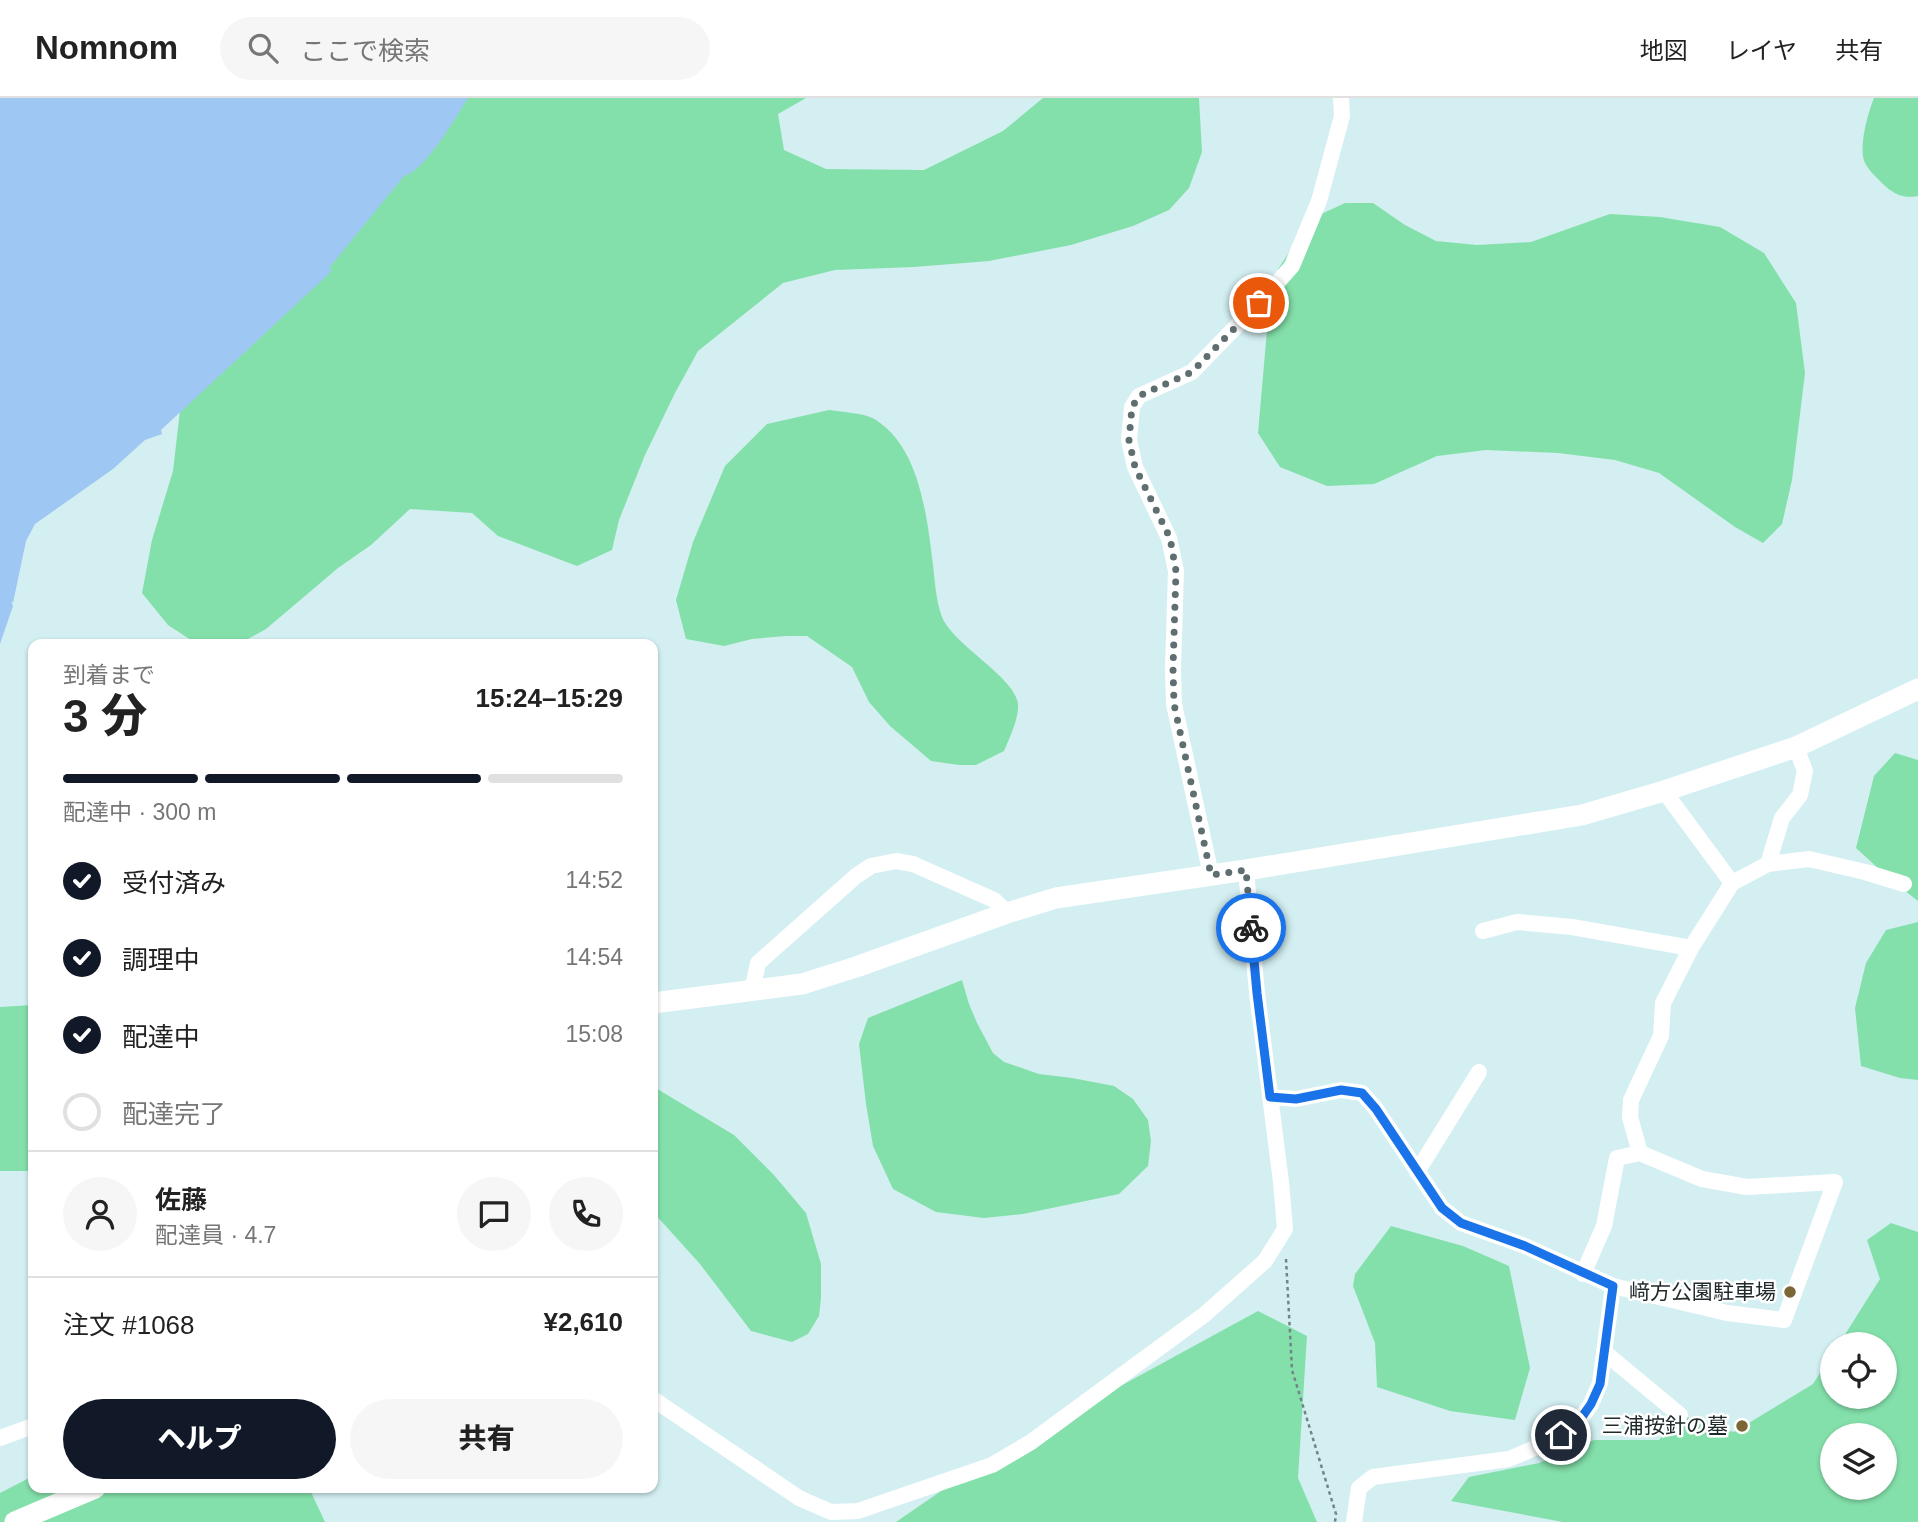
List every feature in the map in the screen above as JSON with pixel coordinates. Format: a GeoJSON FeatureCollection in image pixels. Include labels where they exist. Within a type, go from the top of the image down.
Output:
{"type":"FeatureCollection","features":[{"type":"Feature","properties":{"kind":"street"},"geometry":{"type":"LineString","coordinates":[[1211,875],[1174,704],[1176,571],[1170,538],[1135,467],[1129,440],[1132,407],[1139,396],[1192,372],[1292,265],[1320,201],[1342,116],[1341,98]]}},
{"type":"Feature","properties":{"kind":"street"},"geometry":{"type":"LineString","coordinates":[[658,1002],[802,984],[1056,898],[1582,816],[1796,747],[1918,689]]}},
{"type":"Feature","properties":{"kind":"street"},"geometry":{"type":"LineString","coordinates":[[1768,864],[1782,818],[1800,795],[1805,771],[1796,747]]}},
{"type":"Feature","properties":{"kind":"street"},"geometry":{"type":"LineString","coordinates":[[1664,791],[1732,883]]}},
{"type":"Feature","properties":{"kind":"street"},"geometry":{"type":"LineString","coordinates":[[1640,1153],[1630,1117],[1631,1100],[1661,1036],[1663,1003],[1691,948],[1732,883],[1768,864],[1809,859],[1903,884]]}},
{"type":"Feature","properties":{"kind":"street"},"geometry":{"type":"LineString","coordinates":[[752,991],[758,963],[856,876],[871,866],[896,861],[913,864],[994,900],[1007,913]]}},
{"type":"Feature","properties":{"kind":"street"},"geometry":{"type":"LineString","coordinates":[[658,1402],[799,1498],[831,1512],[859,1516],[992,1465],[1031,1442],[1204,1315],[1265,1261],[1285,1229],[1257,993],[1246,870]]}},
{"type":"Feature","properties":{"kind":"street"},"geometry":{"type":"LineString","coordinates":[[1483,931],[1517,922],[1572,927],[1691,948]]}},
{"type":"Feature","properties":{"kind":"street"},"geometry":{"type":"LineString","coordinates":[[1418,1172],[1479,1072]]}},
{"type":"Feature","properties":{"kind":"street"},"geometry":{"type":"LineString","coordinates":[[1270,1097],[1296,1099],[1341,1090],[1362,1093],[1376,1109],[1442,1208],[1461,1223],[1525,1246],[1583,1273],[1613,1286],[1727,1313],[1784,1320],[1835,1182],[1747,1186],[1702,1179],[1640,1153],[1617,1158],[1604,1226],[1583,1273]]}},
{"type":"Feature","properties":{"kind":"street"},"geometry":{"type":"LineString","coordinates":[[1354,1522],[1359,1488],[1373,1477],[1510,1459],[1575,1427],[1591,1404],[1600,1384],[1613,1286]]}},
{"type":"Feature","properties":{"kind":"street"},"geometry":{"type":"LineString","coordinates":[[1604,1352],[1680,1415]]}},
{"type":"Feature","properties":{"kind":"street"},"geometry":{"type":"LineString","coordinates":[[0,1438],[28,1428]]}},
{"type":"Feature","properties":{"kind":"street"},"geometry":{"type":"LineString","coordinates":[[15,1522],[83,1493]]}},
{"type":"Feature","properties":{"kind":"path"},"geometry":{"type":"LineString","coordinates":[[1285,1229],[1292,1370],[1336,1514],[1335,1522]]}},
{"type":"Feature","properties":{"kind":"green space"},"geometry":{"type":"Polygon","coordinates":[[[455,98],[806,98],[778,114],[784,150],[826,169],[924,170],[1003,131],[1043,98],[1199,98],[1202,152],[1189,188],[1169,210],[1133,226],[1071,245],[989,261],[835,270],[783,283],[698,351],[645,455],[619,520],[612,550],[577,566],[498,536],[472,513],[410,509],[371,545],[338,568],[266,629],[248,639],[189,639],[168,625],[142,593],[152,540],[173,471],[181,402],[455,98]]]}},
{"type":"Feature","properties":{"kind":"green space"},"geometry":{"type":"Polygon","coordinates":[[[1874,98],[1918,98],[1918,196],[1903,196],[1891,191],[1865,163],[1863,140],[1874,98]]]}},
{"type":"Feature","properties":{"kind":"green space"},"geometry":{"type":"Polygon","coordinates":[[[1345,203],[1373,203],[1405,225],[1436,241],[1477,245],[1531,242],[1610,214],[1660,217],[1720,227],[1764,253],[1796,303],[1805,373],[1792,480],[1782,524],[1763,543],[1735,527],[1659,473],[1615,460],[1558,453],[1486,450],[1437,456],[1374,484],[1327,486],[1280,467],[1258,433],[1268,319],[1278,269],[1319,215],[1345,203]]]}},
{"type":"Feature","properties":{"kind":"green space"},"geometry":{"type":"Polygon","coordinates":[[[829,410],[860,414],[876,420],[891,432],[903,448],[919,485],[924,505],[942,617],[959,639],[997,673],[1015,695],[1017,716],[1004,751],[976,765],[931,761],[890,726],[869,702],[852,667],[807,636],[752,639],[724,646],[686,639],[676,600],[693,542],[725,466],[767,424],[829,410]]]}},
{"type":"Feature","properties":{"kind":"green space"},"geometry":{"type":"Polygon","coordinates":[[[1895,753],[1918,760],[1918,901],[1856,848],[1874,776],[1895,753]]]}},
{"type":"Feature","properties":{"kind":"green space"},"geometry":{"type":"Polygon","coordinates":[[[1918,922],[1918,1080],[1900,1078],[1861,1066],[1855,1008],[1866,963],[1886,930],[1918,922]]]}},
{"type":"Feature","properties":{"kind":"green space"},"geometry":{"type":"Polygon","coordinates":[[[962,980],[977,1023],[993,1053],[1004,1062],[1039,1074],[1114,1086],[1133,1099],[1148,1120],[1151,1141],[1148,1166],[1119,1194],[1023,1214],[984,1218],[936,1212],[893,1189],[873,1146],[859,1044],[868,1018],[962,980]]]}},
{"type":"Feature","properties":{"kind":"green space"},"geometry":{"type":"Polygon","coordinates":[[[28,1005],[28,1171],[0,1171],[0,1007],[28,1005]]]}},
{"type":"Feature","properties":{"kind":"green space"},"geometry":{"type":"Polygon","coordinates":[[[658,1089],[734,1135],[773,1174],[806,1213],[821,1264],[819,1316],[808,1334],[792,1342],[751,1331],[700,1264],[658,1218],[658,1089]]]}},
{"type":"Feature","properties":{"kind":"green space"},"geometry":{"type":"Polygon","coordinates":[[[1891,1223],[1918,1232],[1918,1522],[1563,1522],[1451,1501],[1469,1477],[1539,1463],[1594,1440],[1659,1440],[1680,1415],[1734,1432],[1813,1384],[1820,1373],[1820,1409],[1897,1409],[1897,1332],[1847,1332],[1880,1279],[1867,1240],[1891,1223]]]}},
{"type":"Feature","properties":{"kind":"green space"},"geometry":{"type":"Polygon","coordinates":[[[1391,1226],[1463,1246],[1509,1266],[1530,1368],[1515,1420],[1450,1411],[1377,1387],[1375,1343],[1353,1286],[1355,1274],[1391,1226]]]}},
{"type":"Feature","properties":{"kind":"green space"},"geometry":{"type":"Polygon","coordinates":[[[1258,1311],[1307,1336],[1298,1478],[1317,1522],[896,1522],[992,1456],[1258,1311]]]}},
{"type":"Feature","properties":{"kind":"green space"},"geometry":{"type":"Polygon","coordinates":[[[28,1479],[28,1493],[311,1493],[325,1522],[0,1522],[0,1493],[28,1479]]]}},
{"type":"Feature","properties":{"kind":"water"},"geometry":{"type":"Polygon","coordinates":[[[0,98],[468,98],[430,154],[412,172],[404,176],[329,268],[332,271],[161,430],[162,434],[145,440],[113,469],[35,524],[26,541],[13,603],[11,601],[13,606],[0,644],[0,98]]]}},
{"type":"Feature","properties":{"kind":"way so far"},"geometry":{"type":"LineString","coordinates":[[1251,928],[1246,870],[1211,875],[1174,704],[1176,571],[1170,538],[1135,467],[1129,440],[1132,407],[1139,396],[1192,372],[1259,303]]}},
{"type":"Feature","properties":{"kind":"place","name":"﨑方公園駐車場"},"geometry":{"type":"Point","coordinates":[1790,1292]}},
{"type":"Feature","properties":{"kind":"place","name":"三浦按針の墓"},"geometry":{"type":"Point","coordinates":[1742,1426]}},
{"type":"Feature","properties":{"kind":"route"},"geometry":{"type":"LineString","coordinates":[[1251,928],[1270,1097],[1296,1099],[1341,1090],[1362,1093],[1376,1109],[1442,1208],[1461,1223],[1525,1246],[1613,1286],[1600,1384],[1591,1404],[1575,1427],[1561,1435]]}}]}
